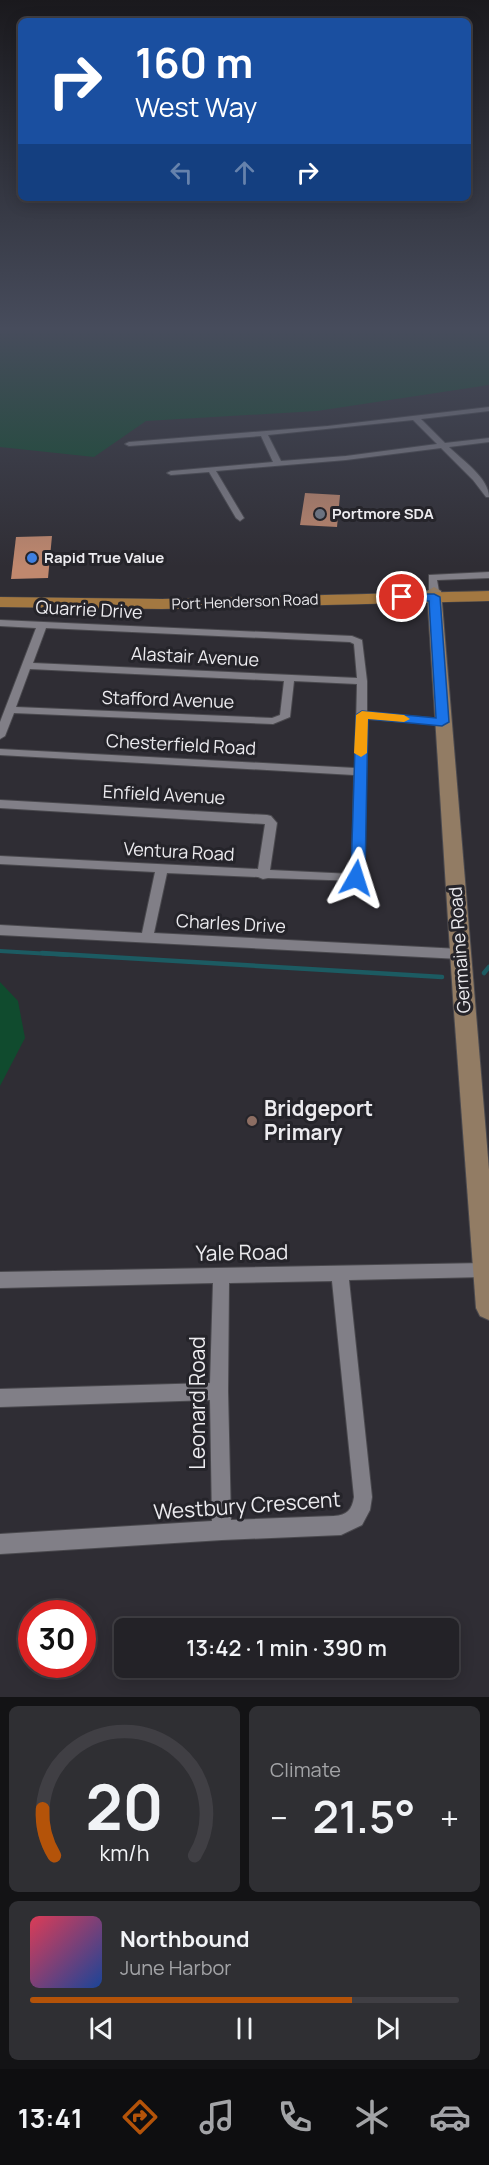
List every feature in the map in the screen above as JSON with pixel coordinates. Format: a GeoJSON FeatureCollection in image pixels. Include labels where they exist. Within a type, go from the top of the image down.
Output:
{"type":"FeatureCollection","features":[{"type":"Feature","properties":{"kind":"main road","name":"Port Henderson Road"},"geometry":{"type":"LineString","coordinates":[[0,600],[162,604],[489,590]]}},
{"type":"Feature","properties":{"kind":"main road","name":"Port Henderson Road"},"geometry":{"type":"LineString","coordinates":[[434,594],[489,596]]}},
{"type":"Feature","properties":{"kind":"street"},"geometry":{"type":"LineString","coordinates":[[129,444],[416,419],[489,409]]}},
{"type":"Feature","properties":{"kind":"street"},"geometry":{"type":"LineString","coordinates":[[416,419],[476,478],[489,495]]}},
{"type":"Feature","properties":{"kind":"street"},"geometry":{"type":"LineString","coordinates":[[263,432],[277,462]]}},
{"type":"Feature","properties":{"kind":"street"},"geometry":{"type":"LineString","coordinates":[[171,473],[277,462],[346,458],[489,440]]}},
{"type":"Feature","properties":{"kind":"street"},"geometry":{"type":"LineString","coordinates":[[211,469],[240,518]]}},
{"type":"Feature","properties":{"kind":"street"},"geometry":{"type":"LineString","coordinates":[[476,478],[489,476]]}},
{"type":"Feature","properties":{"kind":"street"},"geometry":{"type":"LineString","coordinates":[[434,594],[432,577],[489,575]]}},
{"type":"Feature","properties":{"kind":"street","name":"Germaine Road"},"geometry":{"type":"LineString","coordinates":[[434,594],[484,1270],[489,1308]]}},
{"type":"Feature","properties":{"kind":"street","name":"Quarrie Drive"},"geometry":{"type":"LineString","coordinates":[[0,623],[356,640],[359,642],[362,681]]}},
{"type":"Feature","properties":{"kind":"street"},"geometry":{"type":"LineString","coordinates":[[0,736],[42,625]]}},
{"type":"Feature","properties":{"kind":"street","name":"Alastair Avenue"},"geometry":{"type":"LineString","coordinates":[[26,666],[362,681]]}},
{"type":"Feature","properties":{"kind":"street","name":"Stafford Avenue"},"geometry":{"type":"LineString","coordinates":[[10,710],[273,721],[285,717],[289,678]]}},
{"type":"Feature","properties":{"kind":"street"},"geometry":{"type":"LineString","coordinates":[[360,772],[362,681]]}},
{"type":"Feature","properties":{"kind":"street"},"geometry":{"type":"LineString","coordinates":[[362,715],[442,722]]}},
{"type":"Feature","properties":{"kind":"street","name":"Chesterfield Road"},"geometry":{"type":"LineString","coordinates":[[0,752],[360,772]]}},
{"type":"Feature","properties":{"kind":"street","name":"Ventura Road"},"geometry":{"type":"LineString","coordinates":[[0,860],[356,878],[358,875],[360,772]]}},
{"type":"Feature","properties":{"kind":"street","name":"Enfield Avenue"},"geometry":{"type":"LineString","coordinates":[[0,804],[267,819],[271,823],[263,875]]}},
{"type":"Feature","properties":{"kind":"street"},"geometry":{"type":"LineString","coordinates":[[147,938],[162,869]]}},
{"type":"Feature","properties":{"kind":"street","name":"Charles Drive"},"geometry":{"type":"LineString","coordinates":[[0,930],[460,954]]}},
{"type":"Feature","properties":{"kind":"street","name":"Yale Road"},"geometry":{"type":"LineString","coordinates":[[0,1280],[484,1270]]}},
{"type":"Feature","properties":{"kind":"street","name":"Westbury Crescent"},"geometry":{"type":"LineString","coordinates":[[0,1544],[222,1530],[347,1525],[356,1520],[362,1510],[340,1273]]}},
{"type":"Feature","properties":{"kind":"street","name":"Leonard Road"},"geometry":{"type":"LineString","coordinates":[[221,1276],[219,1391],[222,1530]]}},
{"type":"Feature","properties":{"kind":"street"},"geometry":{"type":"LineString","coordinates":[[0,1398],[219,1391]]}},
{"type":"Feature","properties":{"kind":"green space"},"geometry":{"type":"Polygon","coordinates":[[[0,408],[336,408],[146,421],[94,457],[0,447],[0,408]]]}},
{"type":"Feature","properties":{"kind":"green space"},"geometry":{"type":"Polygon","coordinates":[[[0,982],[18,1001],[25,1038],[0,1086],[0,982]]]}},
{"type":"Feature","properties":{"kind":"building","name":"Portmore SDA"},"geometry":{"type":"Polygon","coordinates":[[[305,493],[340,495],[337,527],[300,525],[305,493]]]}},
{"type":"Feature","properties":{"kind":"building","name":"Rapid True Value"},"geometry":{"type":"Polygon","coordinates":[[[52,536],[48,578],[11,579],[16,537],[52,536]]]}},
{"type":"Feature","properties":{"kind":"waterway"},"geometry":{"type":"LineString","coordinates":[[0,951],[68,955]]}},
{"type":"Feature","properties":{"kind":"waterway"},"geometry":{"type":"LineString","coordinates":[[42,953],[442,977]]}},
{"type":"Feature","properties":{"kind":"waterway"},"geometry":{"type":"LineString","coordinates":[[484,973],[489,967]]}},
{"type":"Feature","properties":{"kind":"slow traffic"},"geometry":{"type":"LineString","coordinates":[[361,753],[362,715],[404,719]]}},
{"type":"Feature","properties":{"kind":"place","name":"Portmore SDA"},"geometry":{"type":"Point","coordinates":[320,514]}},
{"type":"Feature","properties":{"kind":"place","name":"Rapid True Value"},"geometry":{"type":"Point","coordinates":[32,558]}},
{"type":"Feature","properties":{"kind":"place","name":"Bridgeport Primary"},"geometry":{"type":"Point","coordinates":[252,1121]}},
{"type":"Feature","properties":{"kind":"route"},"geometry":{"type":"LineString","coordinates":[[356,878],[358,875],[362,715],[442,722],[434,597],[402,597]]}}]}
